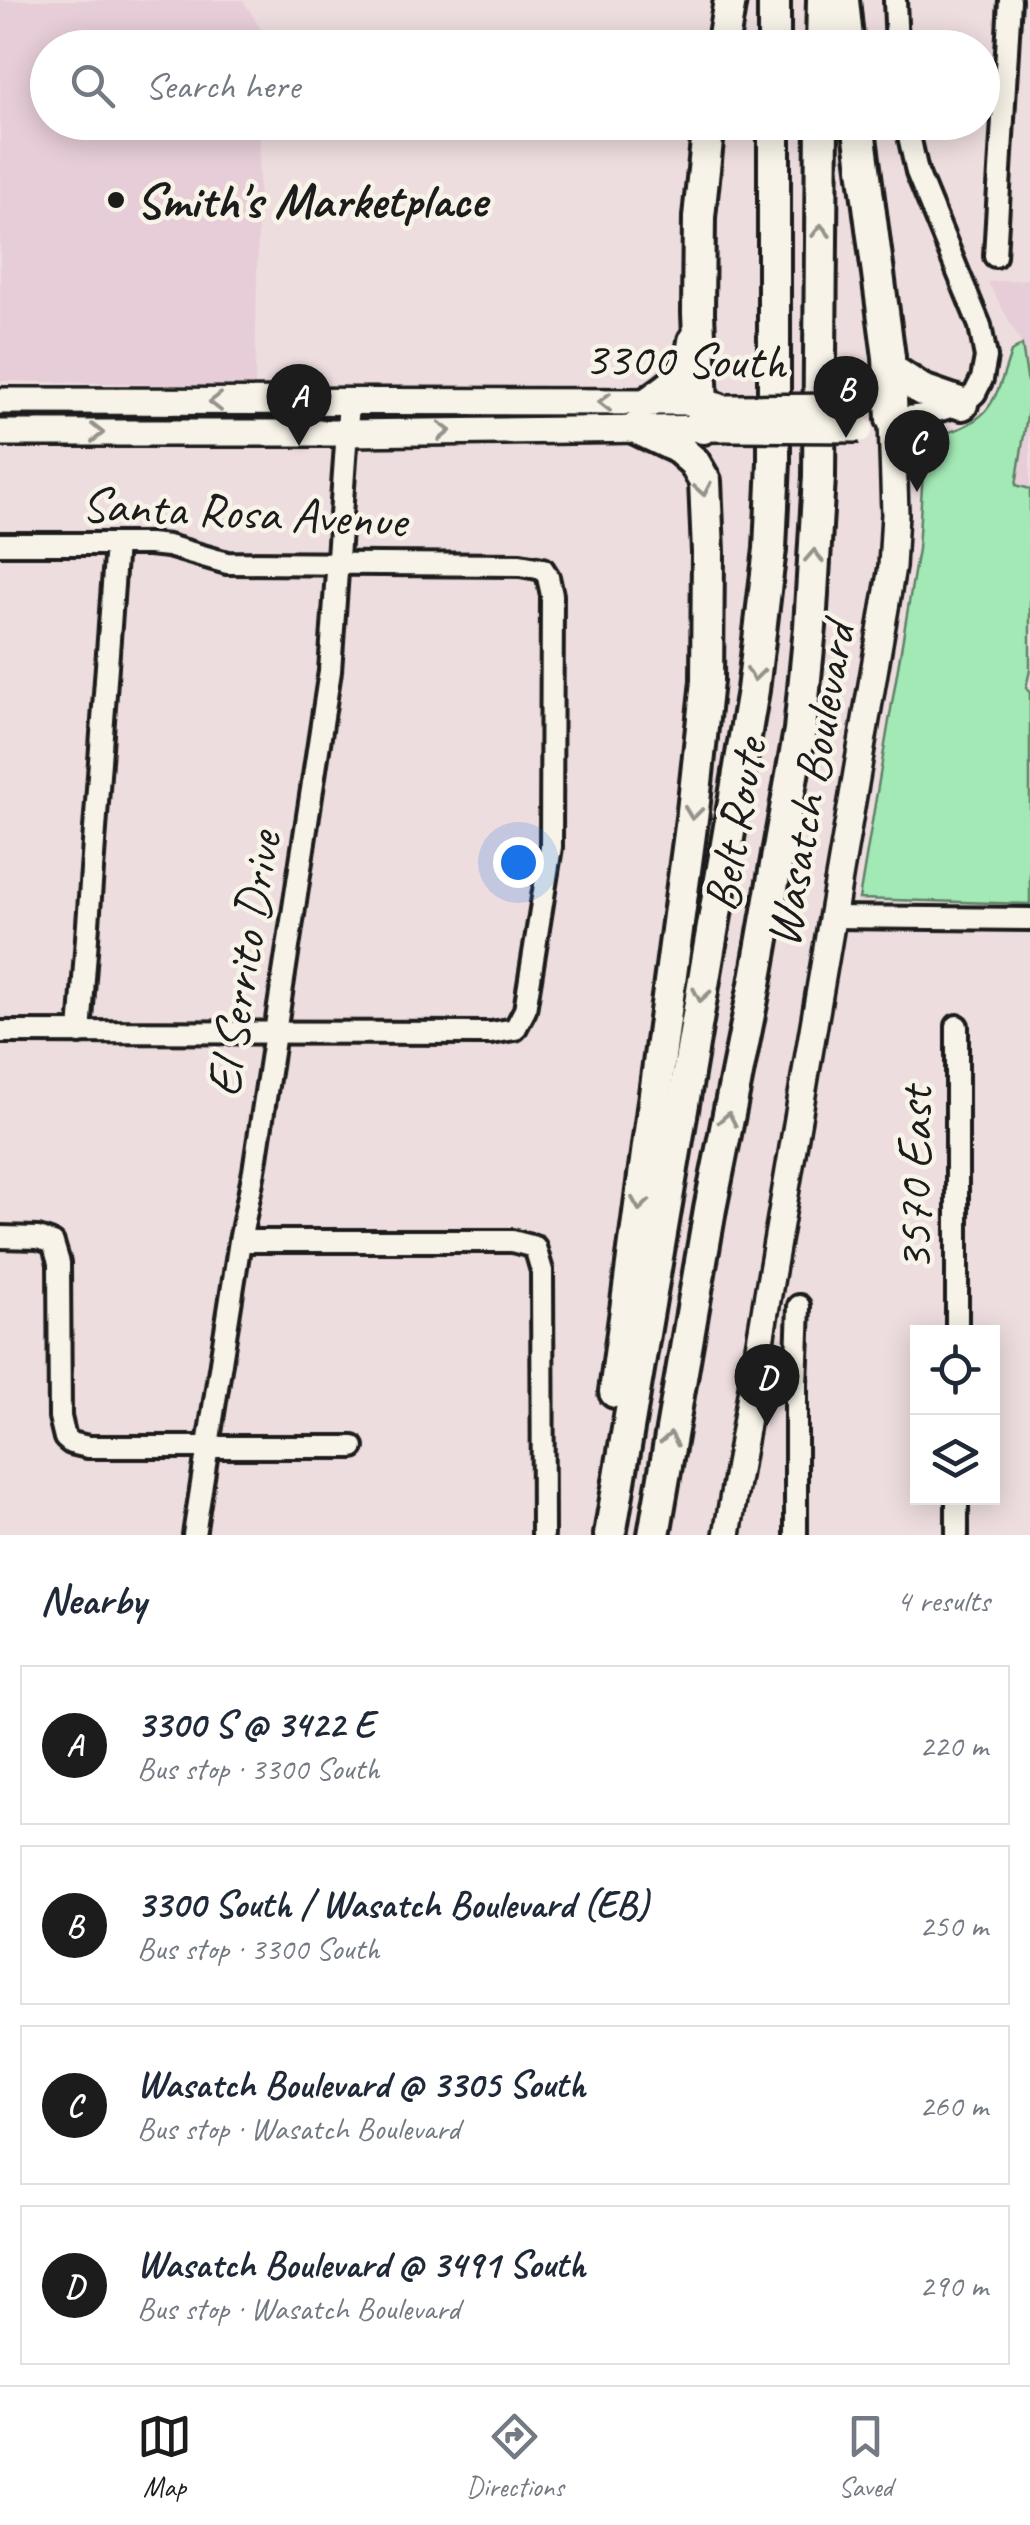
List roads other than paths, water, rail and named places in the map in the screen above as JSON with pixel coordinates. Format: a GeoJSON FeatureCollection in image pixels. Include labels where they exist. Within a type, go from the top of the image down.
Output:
{"type":"FeatureCollection","features":[{"type":"Feature","properties":{"kind":"highway"},"geometry":{"type":"LineString","coordinates":[[725,30],[730,0]]}},
{"type":"Feature","properties":{"kind":"highway"},"geometry":{"type":"LineString","coordinates":[[774,0],[774,30]]}},
{"type":"Feature","properties":{"kind":"highway"},"geometry":{"type":"LineString","coordinates":[[822,30],[823,0]]}},
{"type":"Feature","properties":{"kind":"highway"},"geometry":{"type":"LineString","coordinates":[[844,0],[846,30]]}},
{"type":"Feature","properties":{"kind":"highway"},"geometry":{"type":"LineString","coordinates":[[602,1535],[617,1374],[707,681],[706,482],[694,462],[642,415],[680,381],[692,358],[707,140]]}},
{"type":"Feature","properties":{"kind":"highway","name":"Belt Route"},"geometry":{"type":"LineString","coordinates":[[610,1535],[753,690],[770,549],[774,462],[774,140]]}},
{"type":"Feature","properties":{"kind":"highway","name":"Belt Route"},"geometry":{"type":"LineString","coordinates":[[654,1535],[710,1209],[800,730],[819,478],[822,140]]}},
{"type":"Feature","properties":{"kind":"highway"},"geometry":{"type":"LineString","coordinates":[[860,140],[890,369],[892,419]]}},
{"type":"Feature","properties":{"kind":"highway"},"geometry":{"type":"LineString","coordinates":[[698,313],[715,417]]}},
{"type":"Feature","properties":{"kind":"highway"},"geometry":{"type":"LineString","coordinates":[[890,369],[922,390],[962,404]]}},
{"type":"Feature","properties":{"kind":"main road","name":"3300 South"},"geometry":{"type":"LineString","coordinates":[[0,401],[349,402],[642,415],[892,419]]}},
{"type":"Feature","properties":{"kind":"main road","name":"3300 South"},"geometry":{"type":"LineString","coordinates":[[0,433],[347,433],[642,415]]}},
{"type":"Feature","properties":{"kind":"main road","name":"Wasatch Boulevard"},"geometry":{"type":"LineString","coordinates":[[727,1535],[892,567],[896,514],[892,419]]}},
{"type":"Feature","properties":{"kind":"street"},"geometry":{"type":"LineString","coordinates":[[895,0],[896,30]]}},
{"type":"Feature","properties":{"kind":"street"},"geometry":{"type":"LineString","coordinates":[[994,256],[1010,0]]}},
{"type":"Feature","properties":{"kind":"street"},"geometry":{"type":"LineString","coordinates":[[892,419],[924,416],[962,404],[975,393],[982,379],[986,348],[917,172],[910,140]]}},
{"type":"Feature","properties":{"kind":"street","name":"El Serrito Drive"},"geometry":{"type":"LineString","coordinates":[[194,1535],[330,671],[349,402]]}},
{"type":"Feature","properties":{"kind":"street","name":"Santa Rosa Avenue"},"geometry":{"type":"LineString","coordinates":[[0,544],[168,546],[227,563],[520,564],[543,569],[548,576],[552,595],[552,837],[525,1010],[515,1029],[491,1033],[276,1032]]}},
{"type":"Feature","properties":{"kind":"street"},"geometry":{"type":"LineString","coordinates":[[80,1032],[116,544]]}},
{"type":"Feature","properties":{"kind":"street"},"geometry":{"type":"LineString","coordinates":[[833,916],[1030,919]]}},
{"type":"Feature","properties":{"kind":"street","name":"3570 East"},"geometry":{"type":"LineString","coordinates":[[957,1026],[957,1325]]}},
{"type":"Feature","properties":{"kind":"street"},"geometry":{"type":"LineString","coordinates":[[0,1032],[276,1032]]}},
{"type":"Feature","properties":{"kind":"street"},"geometry":{"type":"LineString","coordinates":[[0,1237],[46,1240],[53,1243],[58,1256],[60,1417],[65,1438],[71,1443],[88,1447],[353,1447]]}},
{"type":"Feature","properties":{"kind":"street"},"geometry":{"type":"LineString","coordinates":[[240,1242],[512,1242],[535,1247],[542,1262],[543,1535]]}},
{"type":"Feature","properties":{"kind":"street"},"geometry":{"type":"LineString","coordinates":[[796,1535],[799,1306]]}},
{"type":"Feature","properties":{"kind":"street"},"geometry":{"type":"LineString","coordinates":[[956,1505],[956,1535]]}},
{"type":"Feature","properties":{"kind":"place","name":"Smith's Marketplace"},"geometry":{"type":"Point","coordinates":[116,200]}},
{"type":"Feature","properties":{"kind":"place","name":"3300 South / Wasatch Boulevard (EB)"},"geometry":{"type":"Point","coordinates":[846,438]}},
{"type":"Feature","properties":{"kind":"place","name":"3300 S @ 3422 E"},"geometry":{"type":"Point","coordinates":[299,446]}},
{"type":"Feature","properties":{"kind":"place","name":"Wasatch Boulevard @ 3305 South"},"geometry":{"type":"Point","coordinates":[917,492]}},
{"type":"Feature","properties":{"kind":"place","name":"Wasatch Boulevard @ 3491 South"},"geometry":{"type":"Point","coordinates":[767,1426]}}]}
